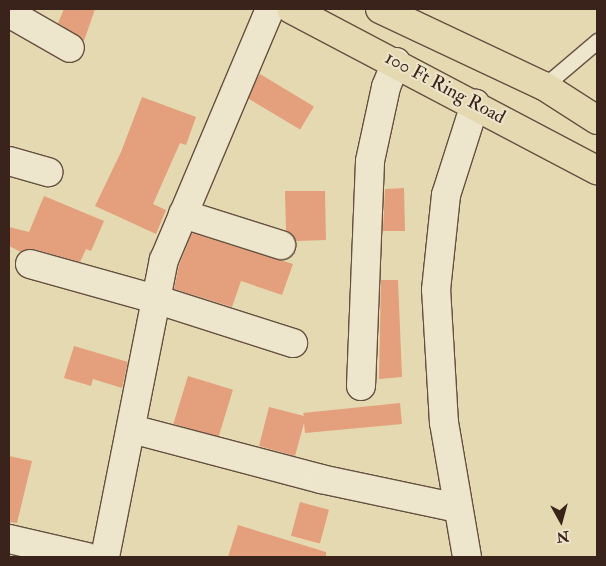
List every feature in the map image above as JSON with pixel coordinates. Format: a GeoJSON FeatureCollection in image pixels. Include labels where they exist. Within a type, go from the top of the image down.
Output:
{"type":"FeatureCollection","features":[{"type":"Feature","properties":{"kind":"main road","name":"100 Ft Ring Road"},"geometry":{"type":"LineString","coordinates":[[291,9],[396,62],[597,170]]}},
{"type":"Feature","properties":{"kind":"main road"},"geometry":{"type":"LineString","coordinates":[[385,10],[544,86],[597,120]]}},
{"type":"Feature","properties":{"kind":"street"},"geometry":{"type":"LineString","coordinates":[[105,557],[132,429],[155,299],[164,260],[270,9]]}},
{"type":"Feature","properties":{"kind":"street"},"geometry":{"type":"LineString","coordinates":[[9,13],[70,48]]}},
{"type":"Feature","properties":{"kind":"street"},"geometry":{"type":"LineString","coordinates":[[361,386],[370,161],[386,87],[396,62]]}},
{"type":"Feature","properties":{"kind":"street"},"geometry":{"type":"LineString","coordinates":[[467,557],[457,508],[444,423],[436,290],[446,195],[475,104]]}},
{"type":"Feature","properties":{"kind":"street"},"geometry":{"type":"LineString","coordinates":[[9,161],[48,172]]}},
{"type":"Feature","properties":{"kind":"street"},"geometry":{"type":"LineString","coordinates":[[183,214],[281,244]]}},
{"type":"Feature","properties":{"kind":"street"},"geometry":{"type":"LineString","coordinates":[[30,264],[155,299],[292,343]]}},
{"type":"Feature","properties":{"kind":"street"},"geometry":{"type":"LineString","coordinates":[[132,429],[322,479],[457,508]]}},
{"type":"Feature","properties":{"kind":"street"},"geometry":{"type":"LineString","coordinates":[[9,540],[87,557]]}},
{"type":"Feature","properties":{"kind":"lane"},"geometry":{"type":"LineString","coordinates":[[544,86],[597,42]]}},
{"type":"Feature","properties":{"kind":"building"},"geometry":{"type":"Polygon","coordinates":[[[64,9],[95,9],[84,41],[58,23],[64,9]]]}},
{"type":"Feature","properties":{"kind":"building"},"geometry":{"type":"Polygon","coordinates":[[[260,74],[314,106],[300,130],[246,97],[260,74]]]}},
{"type":"Feature","properties":{"kind":"building"},"geometry":{"type":"Polygon","coordinates":[[[142,97],[196,117],[186,145],[180,143],[153,204],[166,210],[156,234],[95,206],[121,152],[142,97]]]}},
{"type":"Feature","properties":{"kind":"building"},"geometry":{"type":"Polygon","coordinates":[[[404,188],[405,231],[383,231],[385,189],[404,188]]]}},
{"type":"Feature","properties":{"kind":"building"},"geometry":{"type":"Polygon","coordinates":[[[285,191],[325,191],[326,240],[296,241],[286,230],[285,191]]]}},
{"type":"Feature","properties":{"kind":"building"},"geometry":{"type":"Polygon","coordinates":[[[44,196],[104,221],[91,251],[86,249],[80,262],[34,249],[21,252],[9,246],[9,227],[29,232],[44,196]]]}},
{"type":"Feature","properties":{"kind":"building"},"geometry":{"type":"Polygon","coordinates":[[[192,233],[293,264],[282,295],[241,281],[232,307],[174,289],[179,265],[192,233]]]}},
{"type":"Feature","properties":{"kind":"building"},"geometry":{"type":"Polygon","coordinates":[[[381,280],[398,280],[402,377],[379,379],[381,280]]]}},
{"type":"Feature","properties":{"kind":"building"},"geometry":{"type":"Polygon","coordinates":[[[74,346],[128,362],[122,388],[93,379],[91,386],[64,378],[74,346]]]}},
{"type":"Feature","properties":{"kind":"building"},"geometry":{"type":"Polygon","coordinates":[[[188,376],[233,390],[218,438],[173,424],[188,376]]]}},
{"type":"Feature","properties":{"kind":"building"},"geometry":{"type":"Polygon","coordinates":[[[400,403],[402,424],[305,433],[304,423],[295,456],[259,446],[269,407],[304,416],[303,413],[400,403]]]}},
{"type":"Feature","properties":{"kind":"building"},"geometry":{"type":"Polygon","coordinates":[[[9,456],[32,461],[17,523],[9,522],[9,456]]]}},
{"type":"Feature","properties":{"kind":"building"},"geometry":{"type":"Polygon","coordinates":[[[300,502],[329,510],[320,544],[291,536],[300,502]]]}},
{"type":"Feature","properties":{"kind":"building"},"geometry":{"type":"Polygon","coordinates":[[[238,525],[326,552],[326,557],[228,557],[238,525]]]}}]}
